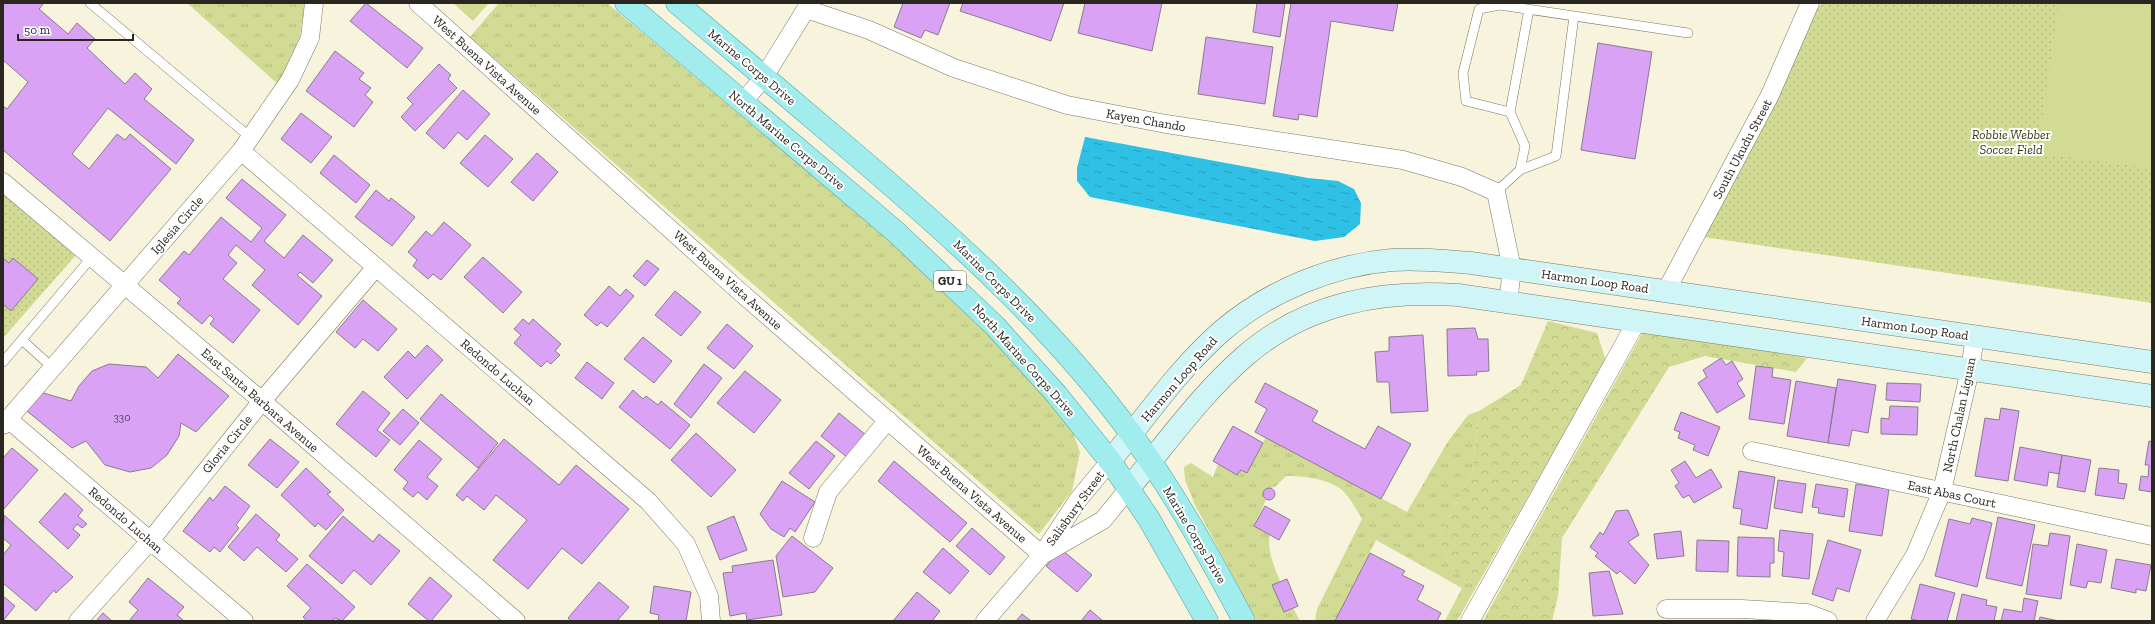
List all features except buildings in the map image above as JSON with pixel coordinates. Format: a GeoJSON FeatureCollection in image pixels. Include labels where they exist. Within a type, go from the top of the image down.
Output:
{"type":"FeatureCollection","features":[{"type":"Feature","properties":{"kind":"main road","name":"North Marine Corps Drive"},"geometry":{"type":"LineString","coordinates":[[626,3],[896,232],[965,295],[1053,390],[1110,461],[1129,488],[1170,554],[1207,621]]}},
{"type":"Feature","properties":{"kind":"main road","name":"Marine Corps Drive"},"geometry":{"type":"LineString","coordinates":[[677,3],[918,207],[982,267],[1049,336],[1131,434],[1151,462],[1199,538],[1244,621]]}},
{"type":"Feature","properties":{"kind":"main road","name":"Harmon Loop Road"},"geometry":{"type":"LineString","coordinates":[[1110,461],[1194,358],[1223,330],[1253,308],[1284,291],[1320,276],[1356,265],[1392,260],[1426,259],[1512,269],[2152,362]]}},
{"type":"Feature","properties":{"kind":"main road"},"geometry":{"type":"LineString","coordinates":[[1129,488],[1219,381],[1245,356],[1272,336],[1299,321],[1331,307],[1363,298],[1394,294],[1458,295],[2152,396]]}},
{"type":"Feature","properties":{"kind":"street","name":"Iglesia Circle"},"geometry":{"type":"LineString","coordinates":[[6,422],[246,144],[290,80],[310,38],[314,3]]}},
{"type":"Feature","properties":{"kind":"street","name":"West Buena Vista Avenue"},"geometry":{"type":"LineString","coordinates":[[418,3],[732,284],[1042,555]]}},
{"type":"Feature","properties":{"kind":"street","name":"South Ukudu Street"},"geometry":{"type":"LineString","coordinates":[[1666,291],[1770,95],[1810,3]]}},
{"type":"Feature","properties":{"kind":"street","name":"Kayen Chando"},"geometry":{"type":"LineString","coordinates":[[743,102],[764,77],[807,6],[869,30],[954,68],[1067,105],[1166,124],[1403,160],[1462,176],[1496,192]]}},
{"type":"Feature","properties":{"kind":"street","name":"Redondo Luchan"},"geometry":{"type":"LineString","coordinates":[[246,144],[376,267],[648,501],[686,544],[709,596],[711,621]]}},
{"type":"Feature","properties":{"kind":"street","name":"East Santa Barbara Avenue"},"geometry":{"type":"LineString","coordinates":[[3,182],[262,401],[516,621]]}},
{"type":"Feature","properties":{"kind":"street"},"geometry":{"type":"LineString","coordinates":[[1496,192],[1512,269],[1508,303]]}},
{"type":"Feature","properties":{"kind":"street","name":"Gloria Circle"},"geometry":{"type":"LineString","coordinates":[[78,621],[150,541],[262,401],[376,267]]}},
{"type":"Feature","properties":{"kind":"street"},"geometry":{"type":"LineString","coordinates":[[1470,621],[1638,321]]}},
{"type":"Feature","properties":{"kind":"street","name":"North Chalan Liguan"},"geometry":{"type":"LineString","coordinates":[[1875,621],[1915,555],[1942,491],[1970,370],[1975,336]]}},
{"type":"Feature","properties":{"kind":"street"},"geometry":{"type":"LineString","coordinates":[[813,538],[828,492],[888,420]]}},
{"type":"Feature","properties":{"kind":"street","name":"Redondo Luchan"},"geometry":{"type":"LineString","coordinates":[[6,422],[244,621]]}},
{"type":"Feature","properties":{"kind":"street","name":"East Abas Court"},"geometry":{"type":"LineString","coordinates":[[1752,451],[2152,536]]}},
{"type":"Feature","properties":{"kind":"street","name":"Salisbury Street"},"geometry":{"type":"LineString","coordinates":[[985,621],[1042,555],[1078,500],[1110,461]]}},
{"type":"Feature","properties":{"kind":"street","name":"Salisbury Street"},"geometry":{"type":"LineString","coordinates":[[1042,555],[1103,520],[1129,488]]}},
{"type":"Feature","properties":{"kind":"street"},"geometry":{"type":"LineString","coordinates":[[1666,609],[1742,609],[1807,613],[1828,621]]}},
{"type":"Feature","properties":{"kind":"lane"},"geometry":{"type":"LineString","coordinates":[[90,3],[246,144]]}},
{"type":"Feature","properties":{"kind":"lane"},"geometry":{"type":"LineString","coordinates":[[1510,112],[1466,101],[1463,73],[1479,9],[1500,4],[1688,33]]}},
{"type":"Feature","properties":{"kind":"lane"},"geometry":{"type":"LineString","coordinates":[[1520,170],[1525,146],[1510,112],[1528,9]]}},
{"type":"Feature","properties":{"kind":"lane"},"geometry":{"type":"LineString","coordinates":[[1496,192],[1520,170],[1556,156],[1574,16]]}},
{"type":"Feature","properties":{"kind":"lane"},"geometry":{"type":"LineString","coordinates":[[3,362],[92,257]]}},
{"type":"Feature","properties":{"kind":"lane"},"geometry":{"type":"LineString","coordinates":[[22,340],[53,368]]}},
{"type":"Feature","properties":{"kind":"green space"},"geometry":{"type":"Polygon","coordinates":[[[187,3],[305,3],[300,36],[279,85],[187,3]]]}},
{"type":"Feature","properties":{"kind":"green space"},"geometry":{"type":"Polygon","coordinates":[[[453,3],[489,3],[473,21],[453,3]]]}},
{"type":"Feature","properties":{"kind":"green space"},"geometry":{"type":"Polygon","coordinates":[[[499,3],[607,3],[917,263],[1066,413],[1080,452],[1072,491],[1039,534],[470,37],[499,3]]]}},
{"type":"Feature","properties":{"kind":"green space","name":"Robbie Webber Soccer Field"},"geometry":{"type":"Polygon","coordinates":[[[1822,3],[2152,3],[2152,303],[1690,235],[1786,55],[1822,3]]]}},
{"type":"Feature","properties":{"kind":"green space"},"geometry":{"type":"Polygon","coordinates":[[[2059,3],[2152,3],[2152,168],[2037,153],[2059,3]]]}},
{"type":"Feature","properties":{"kind":"green space"},"geometry":{"type":"Polygon","coordinates":[[[3,194],[76,255],[3,338],[3,194]]]}},
{"type":"Feature","properties":{"kind":"green space"},"geometry":{"type":"Polygon","coordinates":[[[1548,321],[1597,333],[1606,361],[1476,587],[1449,566],[1439,536],[1472,472],[1479,411],[1521,385],[1548,321]]]}},
{"type":"Feature","properties":{"kind":"green space"},"geometry":{"type":"Polygon","coordinates":[[[1644,330],[1807,358],[1796,372],[1705,356],[1669,367],[1562,538],[1558,596],[1552,621],[1483,621],[1644,330]]]}},
{"type":"Feature","properties":{"kind":"green space"},"geometry":{"type":"Polygon","coordinates":[[[1479,411],[1472,472],[1439,536],[1449,566],[1476,587],[1457,621],[1445,621],[1462,588],[1376,540],[1335,621],[1315,621],[1317,609],[1362,519],[1348,497],[1338,487],[1326,481],[1312,478],[1286,476],[1276,486],[1264,491],[1263,497],[1266,500],[1254,526],[1270,535],[1269,544],[1274,566],[1300,621],[1257,621],[1195,505],[1185,480],[1184,467],[1191,463],[1213,477],[1218,464],[1237,475],[1241,470],[1247,473],[1266,437],[1407,512],[1447,443],[1468,415],[1479,411]]]}},
{"type":"Feature","properties":{"kind":"water"},"geometry":{"type":"Polygon","coordinates":[[[1085,137],[1308,178],[1338,181],[1354,189],[1361,203],[1360,224],[1344,237],[1315,241],[1090,197],[1077,181],[1077,168],[1085,137]]]}}]}
